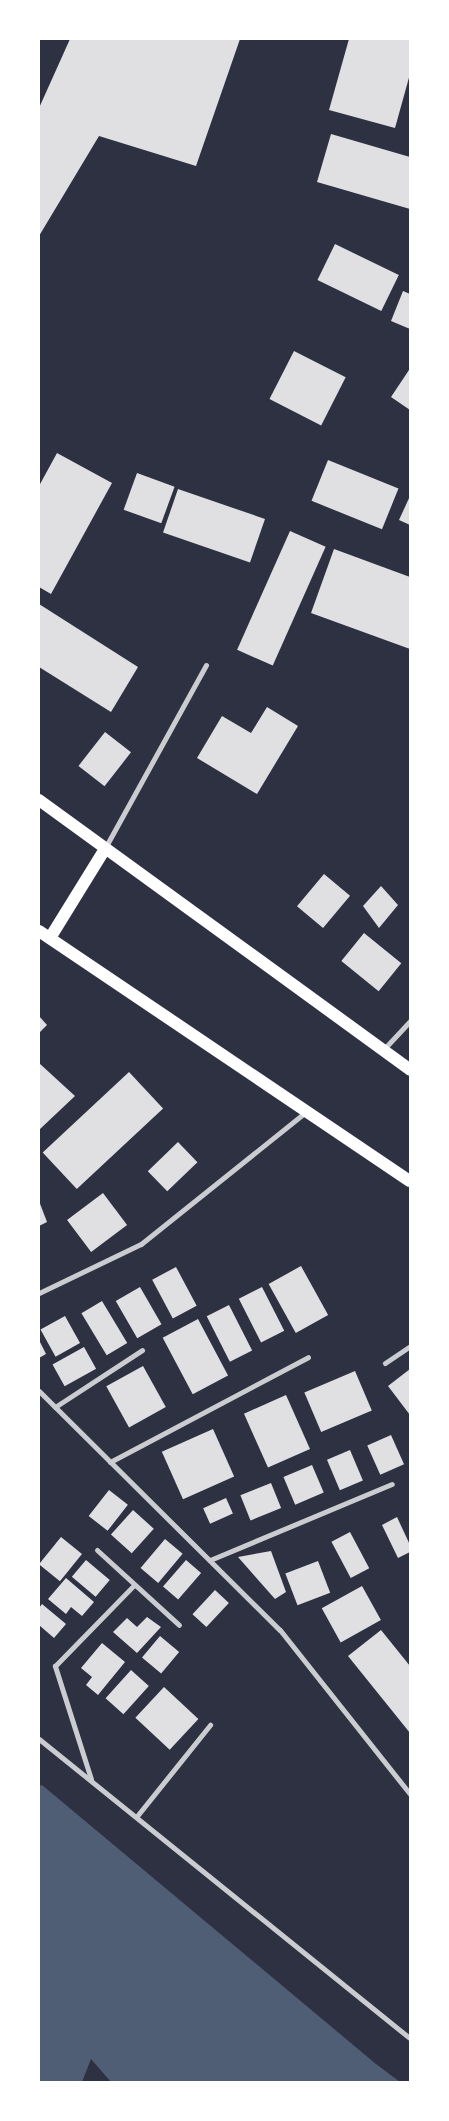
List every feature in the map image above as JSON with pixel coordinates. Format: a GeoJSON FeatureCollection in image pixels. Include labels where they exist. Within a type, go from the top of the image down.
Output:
{"type":"FeatureCollection","features":[{"type":"Feature","properties":{"kind":"main road"},"geometry":{"type":"LineString","coordinates":[[39,800],[410,1070]]}},
{"type":"Feature","properties":{"kind":"main road"},"geometry":{"type":"LineString","coordinates":[[105,849],[44,934],[410,1181]]}},
{"type":"Feature","properties":{"kind":"street"},"geometry":{"type":"LineString","coordinates":[[105,849],[206,665]]}},
{"type":"Feature","properties":{"kind":"street"},"geometry":{"type":"LineString","coordinates":[[382,1050],[410,1021]]}},
{"type":"Feature","properties":{"kind":"street"},"geometry":{"type":"LineString","coordinates":[[39,1293],[141,1244],[307,1111]]}},
{"type":"Feature","properties":{"kind":"street"},"geometry":{"type":"LineString","coordinates":[[385,1363],[410,1346]]}},
{"type":"Feature","properties":{"kind":"street"},"geometry":{"type":"LineString","coordinates":[[55,1407],[142,1350]]}},
{"type":"Feature","properties":{"kind":"street"},"geometry":{"type":"LineString","coordinates":[[110,1462],[308,1357]]}},
{"type":"Feature","properties":{"kind":"street"},"geometry":{"type":"LineString","coordinates":[[39,1391],[280,1630],[410,1794]]}},
{"type":"Feature","properties":{"kind":"street"},"geometry":{"type":"LineString","coordinates":[[210,1560],[392,1484]]}},
{"type":"Feature","properties":{"kind":"street"},"geometry":{"type":"LineString","coordinates":[[97,1550],[179,1625]]}},
{"type":"Feature","properties":{"kind":"street"},"geometry":{"type":"LineString","coordinates":[[91,1780],[55,1666],[134,1585]]}},
{"type":"Feature","properties":{"kind":"street"},"geometry":{"type":"LineString","coordinates":[[137,1816],[210,1725]]}},
{"type":"Feature","properties":{"kind":"street"},"geometry":{"type":"LineString","coordinates":[[39,1739],[137,1816],[410,2038]]}},
{"type":"Feature","properties":{"kind":"water"},"geometry":{"type":"Polygon","coordinates":[[[42,1785],[400,2082],[111,2082],[91,2059],[82,2082],[39,2082],[39,1786],[42,1785]]]}},
{"type":"Feature","properties":{"kind":"building"},"geometry":{"type":"Polygon","coordinates":[[[70,39],[240,39],[196,166],[99,136],[39,236],[39,108],[70,39]]]}},
{"type":"Feature","properties":{"kind":"building"},"geometry":{"type":"Polygon","coordinates":[[[349,39],[410,39],[410,74],[395,128],[329,110],[349,39]]]}},
{"type":"Feature","properties":{"kind":"building"},"geometry":{"type":"Polygon","coordinates":[[[331,134],[410,157],[410,209],[317,182],[331,134]]]}},
{"type":"Feature","properties":{"kind":"building"},"geometry":{"type":"Polygon","coordinates":[[[335,244],[399,275],[381,311],[317,280],[335,244]]]}},
{"type":"Feature","properties":{"kind":"building"},"geometry":{"type":"Polygon","coordinates":[[[403,291],[410,294],[410,329],[391,321],[403,291]]]}},
{"type":"Feature","properties":{"kind":"building"},"geometry":{"type":"Polygon","coordinates":[[[294,351],[346,377],[321,425],[269,399],[294,351]]]}},
{"type":"Feature","properties":{"kind":"building"},"geometry":{"type":"Polygon","coordinates":[[[410,371],[410,410],[391,397],[410,371]]]}},
{"type":"Feature","properties":{"kind":"building"},"geometry":{"type":"Polygon","coordinates":[[[57,453],[112,483],[51,594],[39,587],[39,486],[57,453]]]}},
{"type":"Feature","properties":{"kind":"building"},"geometry":{"type":"Polygon","coordinates":[[[328,460],[398,488],[382,529],[312,501],[328,460]]]}},
{"type":"Feature","properties":{"kind":"building"},"geometry":{"type":"Polygon","coordinates":[[[137,473],[175,487],[161,523],[124,510],[137,473]]]}},
{"type":"Feature","properties":{"kind":"building"},"geometry":{"type":"Polygon","coordinates":[[[178,489],[265,519],[250,562],[163,532],[178,489]]]}},
{"type":"Feature","properties":{"kind":"building"},"geometry":{"type":"Polygon","coordinates":[[[410,496],[410,525],[399,520],[410,496]]]}},
{"type":"Feature","properties":{"kind":"building"},"geometry":{"type":"Polygon","coordinates":[[[290,531],[326,547],[273,666],[237,650],[290,531]]]}},
{"type":"Feature","properties":{"kind":"building"},"geometry":{"type":"Polygon","coordinates":[[[334,549],[410,577],[410,649],[311,613],[334,549]]]}},
{"type":"Feature","properties":{"kind":"building"},"geometry":{"type":"Polygon","coordinates":[[[39,604],[138,667],[111,712],[39,667],[39,604]]]}},
{"type":"Feature","properties":{"kind":"building"},"geometry":{"type":"Polygon","coordinates":[[[267,707],[298,726],[257,794],[197,758],[222,716],[251,733],[267,707]]]}},
{"type":"Feature","properties":{"kind":"building"},"geometry":{"type":"Polygon","coordinates":[[[105,732],[131,752],[105,786],[79,766],[105,732]]]}},
{"type":"Feature","properties":{"kind":"building"},"geometry":{"type":"Polygon","coordinates":[[[324,874],[350,896],[323,928],[297,906],[324,874]]]}},
{"type":"Feature","properties":{"kind":"building"},"geometry":{"type":"Polygon","coordinates":[[[381,886],[398,905],[379,928],[363,906],[381,886]]]}},
{"type":"Feature","properties":{"kind":"building"},"geometry":{"type":"Polygon","coordinates":[[[364,933],[401,963],[379,991],[341,961],[364,933]]]}},
{"type":"Feature","properties":{"kind":"building"},"geometry":{"type":"Polygon","coordinates":[[[39,1016],[47,1025],[39,1033],[39,1016]]]}},
{"type":"Feature","properties":{"kind":"building"},"geometry":{"type":"Polygon","coordinates":[[[39,1063],[75,1096],[39,1130],[39,1063]]]}},
{"type":"Feature","properties":{"kind":"building"},"geometry":{"type":"Polygon","coordinates":[[[129,1072],[163,1109],[77,1189],[43,1152],[129,1072]]]}},
{"type":"Feature","properties":{"kind":"building"},"geometry":{"type":"Polygon","coordinates":[[[178,1142],[197,1162],[167,1191],[148,1171],[178,1142]]]}},
{"type":"Feature","properties":{"kind":"building"},"geometry":{"type":"Polygon","coordinates":[[[103,1193],[127,1225],[91,1252],[67,1220],[103,1193]]]}},
{"type":"Feature","properties":{"kind":"building"},"geometry":{"type":"Polygon","coordinates":[[[39,1201],[47,1222],[39,1226],[39,1201]]]}},
{"type":"Feature","properties":{"kind":"building"},"geometry":{"type":"Polygon","coordinates":[[[301,1266],[328,1315],[296,1333],[269,1284],[301,1266]]]}},
{"type":"Feature","properties":{"kind":"building"},"geometry":{"type":"Polygon","coordinates":[[[176,1267],[197,1306],[173,1319],[152,1280],[176,1267]]]}},
{"type":"Feature","properties":{"kind":"building"},"geometry":{"type":"Polygon","coordinates":[[[140,1287],[162,1324],[137,1338],[116,1301],[140,1287]]]}},
{"type":"Feature","properties":{"kind":"building"},"geometry":{"type":"Polygon","coordinates":[[[262,1287],[284,1331],[261,1342],[239,1299],[262,1287]]]}},
{"type":"Feature","properties":{"kind":"building"},"geometry":{"type":"Polygon","coordinates":[[[102,1301],[127,1343],[107,1355],[81,1313],[102,1301]]]}},
{"type":"Feature","properties":{"kind":"building"},"geometry":{"type":"Polygon","coordinates":[[[229,1305],[252,1350],[230,1362],[207,1316],[229,1305]]]}},
{"type":"Feature","properties":{"kind":"building"},"geometry":{"type":"Polygon","coordinates":[[[65,1316],[80,1343],[56,1357],[41,1330],[65,1316]]]}},
{"type":"Feature","properties":{"kind":"building"},"geometry":{"type":"Polygon","coordinates":[[[198,1319],[228,1376],[193,1394],[163,1338],[198,1319]]]}},
{"type":"Feature","properties":{"kind":"building"},"geometry":{"type":"Polygon","coordinates":[[[39,1340],[46,1354],[39,1358],[39,1340]]]}},
{"type":"Feature","properties":{"kind":"building"},"geometry":{"type":"Polygon","coordinates":[[[84,1347],[96,1369],[65,1386],[53,1364],[84,1347]]]}},
{"type":"Feature","properties":{"kind":"building"},"geometry":{"type":"Polygon","coordinates":[[[143,1366],[166,1407],[129,1427],[106,1386],[143,1366]]]}},
{"type":"Feature","properties":{"kind":"building"},"geometry":{"type":"Polygon","coordinates":[[[410,1369],[410,1415],[388,1386],[410,1369]]]}},
{"type":"Feature","properties":{"kind":"building"},"geometry":{"type":"Polygon","coordinates":[[[355,1371],[372,1411],[321,1432],[304,1392],[355,1371]]]}},
{"type":"Feature","properties":{"kind":"building"},"geometry":{"type":"Polygon","coordinates":[[[286,1395],[310,1449],[268,1468],[244,1414],[286,1395]]]}},
{"type":"Feature","properties":{"kind":"building"},"geometry":{"type":"Polygon","coordinates":[[[213,1429],[234,1477],[183,1499],[162,1452],[213,1429]]]}},
{"type":"Feature","properties":{"kind":"building"},"geometry":{"type":"Polygon","coordinates":[[[391,1435],[404,1464],[380,1475],[367,1446],[391,1435]]]}},
{"type":"Feature","properties":{"kind":"building"},"geometry":{"type":"Polygon","coordinates":[[[350,1450],[363,1480],[340,1490],[327,1460],[350,1450]]]}},
{"type":"Feature","properties":{"kind":"building"},"geometry":{"type":"Polygon","coordinates":[[[312,1465],[324,1493],[295,1505],[283,1477],[312,1465]]]}},
{"type":"Feature","properties":{"kind":"building"},"geometry":{"type":"Polygon","coordinates":[[[271,1483],[281,1508],[251,1520],[240,1495],[271,1483]]]}},
{"type":"Feature","properties":{"kind":"building"},"geometry":{"type":"Polygon","coordinates":[[[109,1490],[128,1505],[108,1531],[89,1516],[109,1490]]]}},
{"type":"Feature","properties":{"kind":"building"},"geometry":{"type":"Polygon","coordinates":[[[226,1498],[233,1514],[210,1524],[203,1508],[226,1498]]]}},
{"type":"Feature","properties":{"kind":"building"},"geometry":{"type":"Polygon","coordinates":[[[133,1510],[154,1529],[132,1553],[111,1535],[133,1510]]]}},
{"type":"Feature","properties":{"kind":"building"},"geometry":{"type":"Polygon","coordinates":[[[397,1517],[410,1545],[410,1552],[398,1558],[382,1525],[397,1517]]]}},
{"type":"Feature","properties":{"kind":"building"},"geometry":{"type":"Polygon","coordinates":[[[350,1532],[369,1568],[351,1578],[331,1542],[350,1532]]]}},
{"type":"Feature","properties":{"kind":"building"},"geometry":{"type":"Polygon","coordinates":[[[61,1537],[82,1554],[60,1581],[39,1564],[61,1537]]]}},
{"type":"Feature","properties":{"kind":"building"},"geometry":{"type":"Polygon","coordinates":[[[165,1539],[183,1554],[158,1583],[141,1568],[165,1539]]]}},
{"type":"Feature","properties":{"kind":"building"},"geometry":{"type":"Polygon","coordinates":[[[271,1551],[286,1592],[275,1599],[238,1557],[271,1551]]]}},
{"type":"Feature","properties":{"kind":"building"},"geometry":{"type":"Polygon","coordinates":[[[86,1560],[110,1580],[96,1597],[72,1577],[86,1560]]]}},
{"type":"Feature","properties":{"kind":"building"},"geometry":{"type":"Polygon","coordinates":[[[186,1560],[201,1573],[178,1600],[163,1586],[186,1560]]]}},
{"type":"Feature","properties":{"kind":"building"},"geometry":{"type":"Polygon","coordinates":[[[318,1561],[330,1593],[298,1605],[285,1574],[318,1561]]]}},
{"type":"Feature","properties":{"kind":"building"},"geometry":{"type":"Polygon","coordinates":[[[66,1578],[94,1602],[82,1616],[71,1607],[66,1614],[48,1599],[66,1578]]]}},
{"type":"Feature","properties":{"kind":"building"},"geometry":{"type":"Polygon","coordinates":[[[362,1586],[381,1620],[341,1642],[322,1608],[362,1586]]]}},
{"type":"Feature","properties":{"kind":"building"},"geometry":{"type":"Polygon","coordinates":[[[215,1590],[229,1603],[206,1627],[192,1614],[215,1590]]]}},
{"type":"Feature","properties":{"kind":"building"},"geometry":{"type":"Polygon","coordinates":[[[42,1604],[66,1624],[54,1638],[39,1625],[39,1608],[42,1604]]]}},
{"type":"Feature","properties":{"kind":"building"},"geometry":{"type":"Polygon","coordinates":[[[147,1617],[161,1627],[137,1653],[113,1632],[127,1618],[137,1627],[147,1617]]]}},
{"type":"Feature","properties":{"kind":"building"},"geometry":{"type":"Polygon","coordinates":[[[381,1630],[410,1666],[410,1733],[348,1656],[381,1630]]]}},
{"type":"Feature","properties":{"kind":"building"},"geometry":{"type":"Polygon","coordinates":[[[160,1636],[179,1652],[161,1674],[142,1657],[160,1636]]]}},
{"type":"Feature","properties":{"kind":"building"},"geometry":{"type":"Polygon","coordinates":[[[102,1643],[125,1662],[98,1695],[86,1685],[92,1677],[81,1668],[102,1643]]]}},
{"type":"Feature","properties":{"kind":"building"},"geometry":{"type":"Polygon","coordinates":[[[131,1670],[149,1686],[123,1714],[106,1698],[131,1670]]]}},
{"type":"Feature","properties":{"kind":"building"},"geometry":{"type":"Polygon","coordinates":[[[164,1687],[198,1719],[170,1750],[135,1718],[164,1687]]]}}]}
